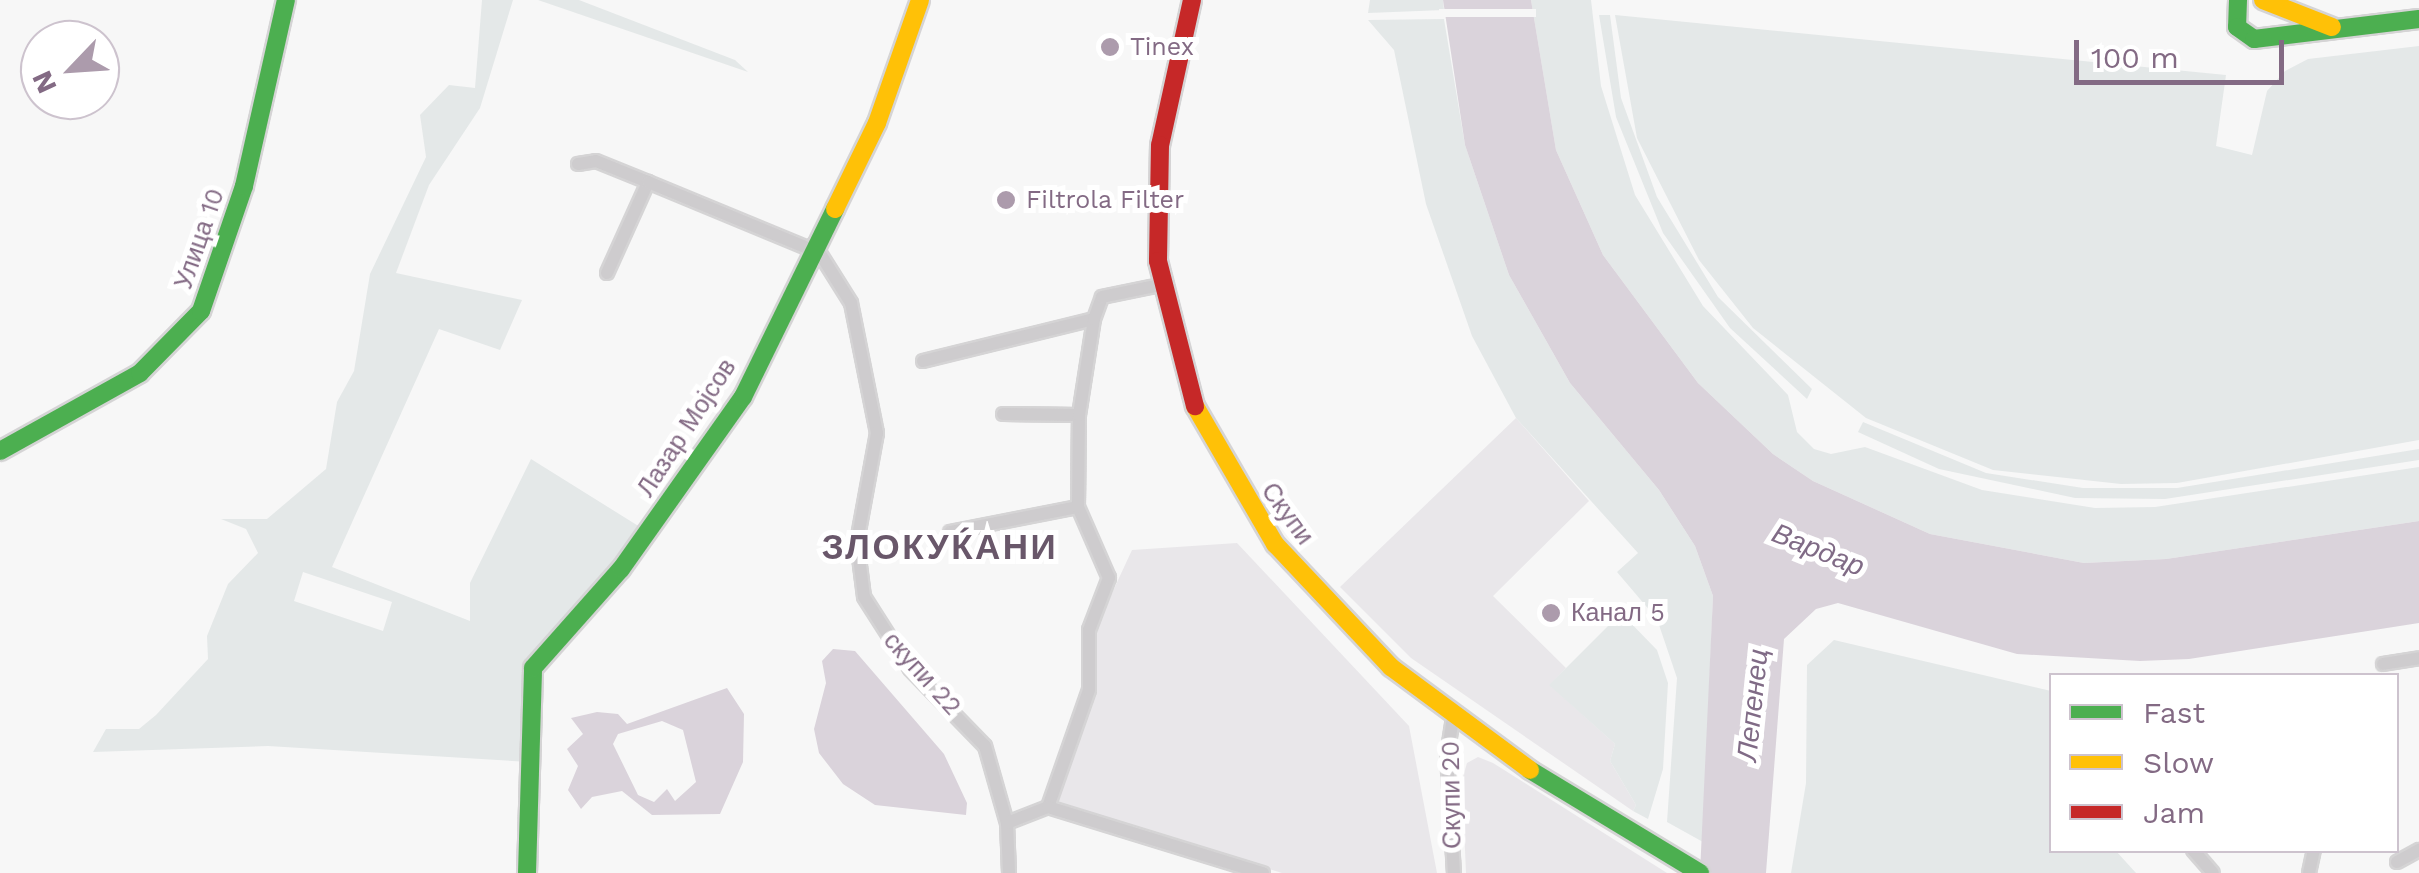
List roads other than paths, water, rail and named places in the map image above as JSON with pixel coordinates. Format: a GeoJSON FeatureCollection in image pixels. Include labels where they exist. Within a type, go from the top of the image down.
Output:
{"type":"FeatureCollection","features":[{"type":"Feature","properties":{"kind":"street","name":"Улица 10"},"geometry":{"type":"LineString","coordinates":[[0,450],[149,366],[201,312],[244,186],[286,0]]}},
{"type":"Feature","properties":{"kind":"street","name":"Лазар Мојсов"},"geometry":{"type":"LineString","coordinates":[[526,873],[533,668],[621,569],[718,434],[877,122],[920,0]]}},
{"type":"Feature","properties":{"kind":"street","name":"Скупи"},"geometry":{"type":"LineString","coordinates":[[1192,0],[1160,144],[1160,284],[1185,384],[1250,510],[1336,612],[1453,718],[1700,873]]}},
{"type":"Feature","properties":{"kind":"street"},"geometry":{"type":"LineString","coordinates":[[2238,0],[2237,27],[2254,39],[2419,19]]}},
{"type":"Feature","properties":{"kind":"street"},"geometry":{"type":"LineString","coordinates":[[2264,0],[2280,12],[2332,28]]}},
{"type":"Feature","properties":{"kind":"street"},"geometry":{"type":"LineString","coordinates":[[578,164],[596,160],[813,247]]}},
{"type":"Feature","properties":{"kind":"street"},"geometry":{"type":"LineString","coordinates":[[607,273],[648,182]]}},
{"type":"Feature","properties":{"kind":"street","name":"скупи 22"},"geometry":{"type":"LineString","coordinates":[[813,247],[831,262],[850,303],[877,433],[857,542],[864,597],[910,669],[985,746],[1008,823],[1010,873]]}},
{"type":"Feature","properties":{"kind":"street"},"geometry":{"type":"LineString","coordinates":[[1048,807],[1089,690],[1089,630],[1109,578],[1078,508],[1079,414],[1094,319],[1102,298],[1160,284]]}},
{"type":"Feature","properties":{"kind":"street"},"geometry":{"type":"LineString","coordinates":[[923,360],[1094,319]]}},
{"type":"Feature","properties":{"kind":"street"},"geometry":{"type":"LineString","coordinates":[[1003,414],[1079,414]]}},
{"type":"Feature","properties":{"kind":"street"},"geometry":{"type":"LineString","coordinates":[[950,532],[1078,508]]}},
{"type":"Feature","properties":{"kind":"street"},"geometry":{"type":"LineString","coordinates":[[2382,664],[2419,658]]}},
{"type":"Feature","properties":{"kind":"street","name":"Скупи 20"},"geometry":{"type":"LineString","coordinates":[[1453,718],[1447,756],[1454,873]]}},
{"type":"Feature","properties":{"kind":"street"},"geometry":{"type":"LineString","coordinates":[[1008,823],[1048,807],[1263,873]]}},
{"type":"Feature","properties":{"kind":"street"},"geometry":{"type":"LineString","coordinates":[[2397,862],[2419,850]]}},
{"type":"Feature","properties":{"kind":"street"},"geometry":{"type":"LineString","coordinates":[[2196,853],[2213,873]]}},
{"type":"Feature","properties":{"kind":"water"},"geometry":{"type":"Polygon","coordinates":[[[1443,0],[1531,0],[1556,150],[1603,255],[1698,383],[1773,454],[1813,481],[1930,534],[2084,563],[2166,559],[2419,521],[2419,623],[2189,659],[2140,661],[2017,654],[1838,603],[1816,609],[1784,639],[1766,873],[1700,873],[1713,596],[1695,546],[1659,490],[1570,383],[1509,275],[1465,145],[1443,0]]]}},
{"type":"Feature","properties":{"kind":"water"},"geometry":{"type":"Polygon","coordinates":[[[833,649],[855,651],[944,754],[967,803],[966,815],[875,805],[843,784],[819,753],[814,729],[826,683],[822,661],[833,649]]]}},
{"type":"Feature","properties":{"kind":"water"},"geometry":{"type":"Polygon","coordinates":[[[727,688],[744,714],[743,762],[720,814],[652,815],[622,791],[592,797],[581,809],[568,790],[578,766],[567,749],[583,734],[571,718],[597,712],[618,714],[627,724],[727,688]],[[662,721],[618,734],[613,744],[638,795],[654,802],[667,789],[675,801],[696,782],[683,730],[662,721]]]}},
{"type":"Feature","properties":{"kind":"place","name":"Tinex"},"geometry":{"type":"Point","coordinates":[1110,47]}},
{"type":"Feature","properties":{"kind":"place","name":"Filtrola Filter"},"geometry":{"type":"Point","coordinates":[1006,200]}},
{"type":"Feature","properties":{"kind":"place","name":"Канал 5"},"geometry":{"type":"Point","coordinates":[1551,613]}},
{"type":"Feature","properties":{"kind":"district","name":"ЗЛОКУЌАНИ"},"geometry":{"type":"Point","coordinates":[940,547]}},
{"type":"Feature","properties":{"kind":"water label","name":"Вардар"},"geometry":{"type":"Point","coordinates":[1818,550]}},
{"type":"Feature","properties":{"kind":"water label","name":"Лепенец"},"geometry":{"type":"Point","coordinates":[1753,705]}}]}
